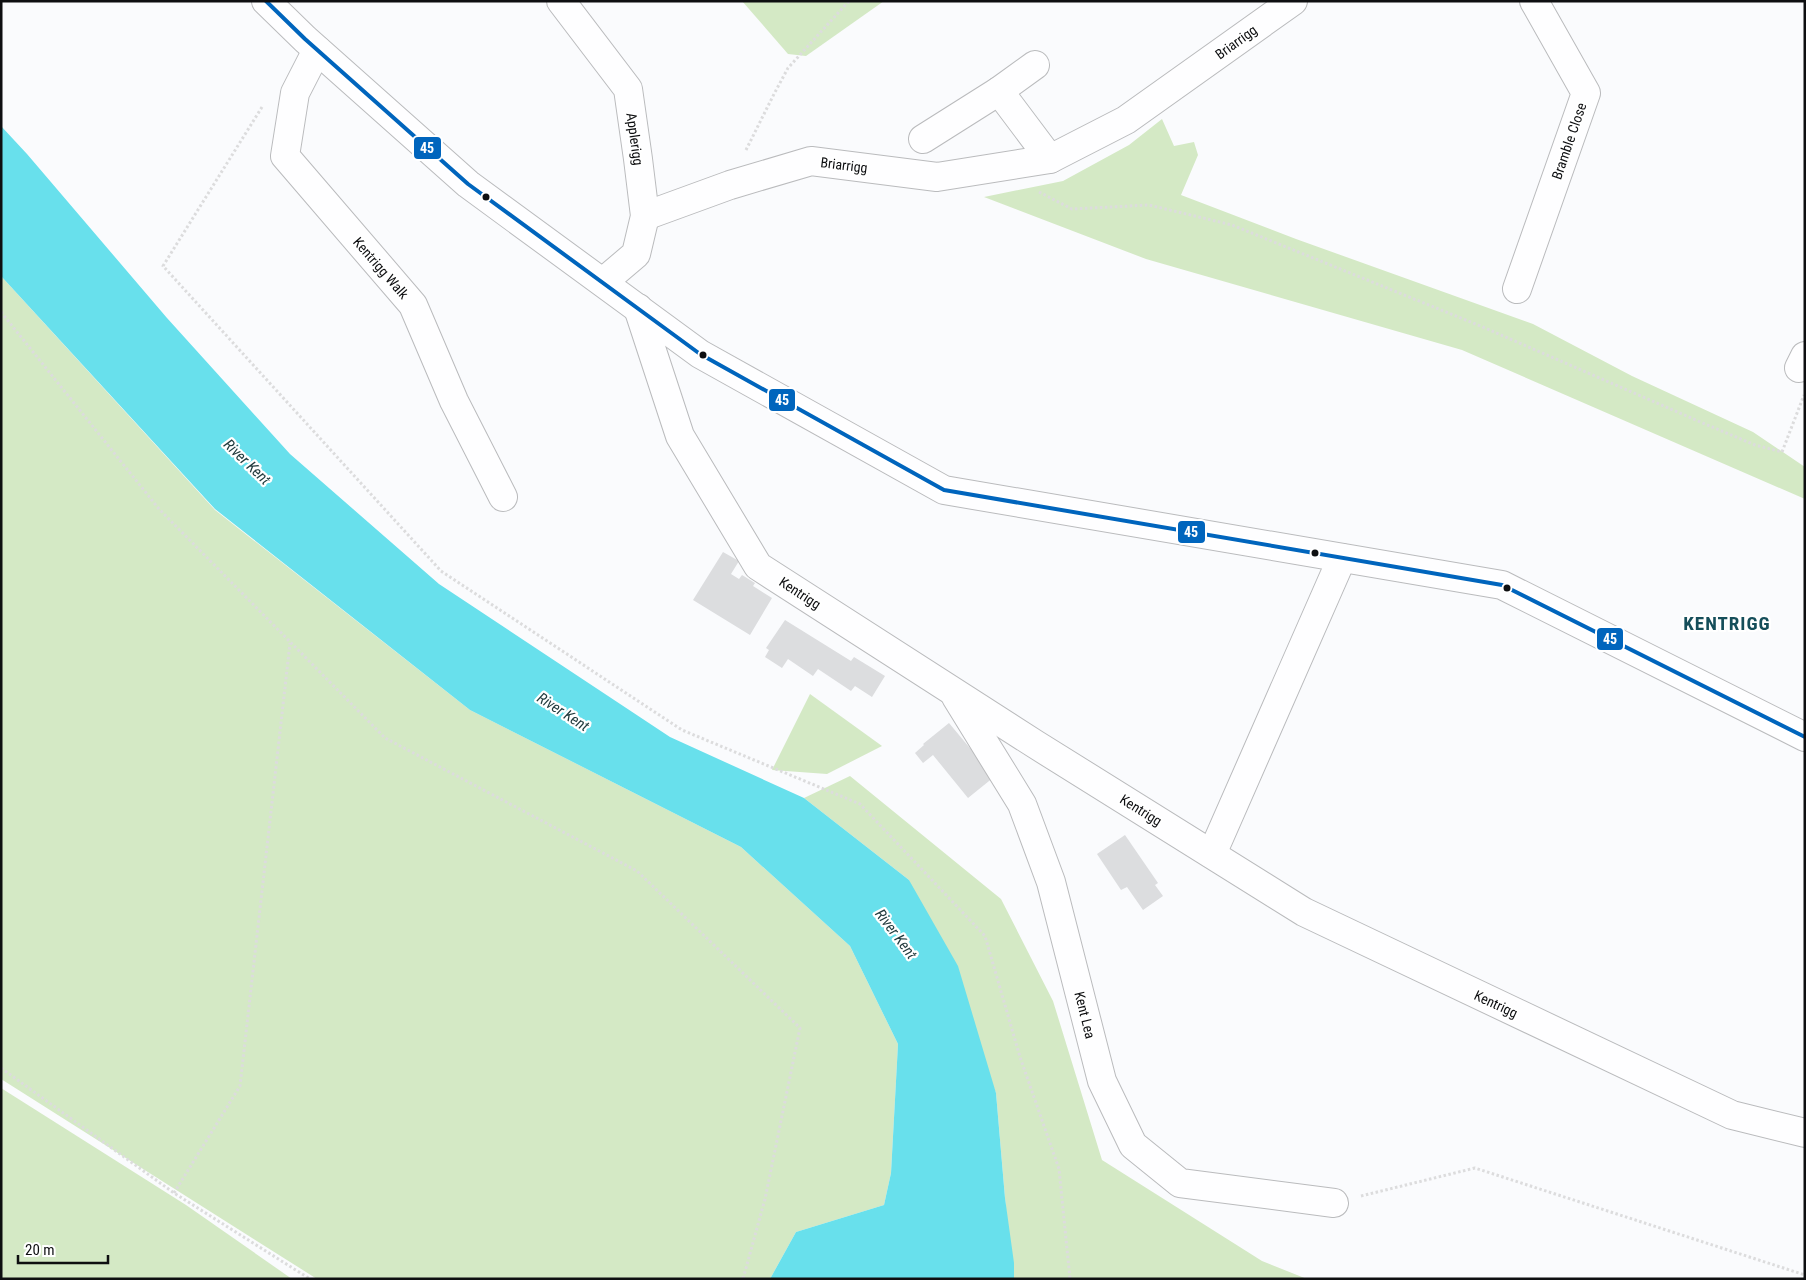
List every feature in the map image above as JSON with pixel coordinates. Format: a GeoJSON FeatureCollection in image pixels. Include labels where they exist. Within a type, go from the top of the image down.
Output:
{"type":"FeatureCollection","features":[{"type":"Feature","properties":{"kind":"street"},"geometry":{"type":"LineString","coordinates":[[266,1],[317,50],[468,184],[700,354],[944,490],[1502,585],[1805,737]]}},
{"type":"Feature","properties":{"kind":"street","name":"Applerigg"},"geometry":{"type":"LineString","coordinates":[[562,1],[628,88],[645,216],[636,254],[603,282]]}},
{"type":"Feature","properties":{"kind":"street","name":"Briarrigg"},"geometry":{"type":"LineString","coordinates":[[645,216],[730,185],[811,162],[937,177],[1050,159],[1126,120],[1293,1]]}},
{"type":"Feature","properties":{"kind":"street","name":"Bramble Close"},"geometry":{"type":"LineString","coordinates":[[1517,289],[1586,93],[1534,1]]}},
{"type":"Feature","properties":{"kind":"street","name":"Kentrigg Walk"},"geometry":{"type":"LineString","coordinates":[[317,50],[295,93],[285,156],[413,305],[454,401],[503,497]]}},
{"type":"Feature","properties":{"kind":"street"},"geometry":{"type":"LineString","coordinates":[[923,138],[999,91],[1036,65]]}},
{"type":"Feature","properties":{"kind":"street"},"geometry":{"type":"LineString","coordinates":[[999,91],[1050,159]]}},
{"type":"Feature","properties":{"kind":"street","name":"Kentrigg"},"geometry":{"type":"LineString","coordinates":[[638,308],[680,436],[758,566],[1304,912],[1732,1115],[1805,1133]]}},
{"type":"Feature","properties":{"kind":"street"},"geometry":{"type":"LineString","coordinates":[[1212,854],[1342,558]]}},
{"type":"Feature","properties":{"kind":"street","name":"Kent Lea"},"geometry":{"type":"LineString","coordinates":[[952,690],[1022,804],[1051,882],[1102,1081],[1133,1145],[1180,1183],[1334,1203]]}},
{"type":"Feature","properties":{"kind":"path"},"geometry":{"type":"LineString","coordinates":[[730,185],[755,131],[788,68],[849,1]]}},
{"type":"Feature","properties":{"kind":"path"},"geometry":{"type":"LineString","coordinates":[[263,106],[163,266],[441,570],[682,730],[860,804],[985,936],[1020,1057],[1059,1169],[1070,1279]]}},
{"type":"Feature","properties":{"kind":"path"},"geometry":{"type":"LineString","coordinates":[[1037,191],[1072,210],[1149,205],[1232,225],[1478,324],[1755,445],[1782,452],[1805,394]]}},
{"type":"Feature","properties":{"kind":"path"},"geometry":{"type":"LineString","coordinates":[[1,312],[159,509],[385,738],[636,872],[800,1028],[764,1199],[743,1279]]}},
{"type":"Feature","properties":{"kind":"path"},"geometry":{"type":"LineString","coordinates":[[174,1193],[240,1086],[290,643]]}},
{"type":"Feature","properties":{"kind":"path"},"geometry":{"type":"LineString","coordinates":[[1,1068],[174,1193],[310,1279]]}},
{"type":"Feature","properties":{"kind":"path"},"geometry":{"type":"LineString","coordinates":[[1334,1203],[1475,1168],[1805,1275]]}},
{"type":"Feature","properties":{"kind":"green space"},"geometry":{"type":"Polygon","coordinates":[[[742,1],[884,1],[806,56],[788,54],[742,1]]]}},
{"type":"Feature","properties":{"kind":"green space"},"geometry":{"type":"Polygon","coordinates":[[[1162,119],[1174,146],[1194,142],[1198,155],[1181,195],[1296,239],[1533,324],[1632,376],[1753,432],[1805,467],[1805,499],[1462,350],[1146,259],[984,197],[1063,181],[1129,145],[1162,119]]]}},
{"type":"Feature","properties":{"kind":"green space"},"geometry":{"type":"Polygon","coordinates":[[[1,276],[215,510],[470,710],[741,847],[850,946],[898,1044],[891,1173],[884,1205],[796,1232],[770,1279],[317,1279],[1,1079],[1,276]]]}},
{"type":"Feature","properties":{"kind":"green space"},"geometry":{"type":"Polygon","coordinates":[[[810,694],[882,746],[827,774],[772,770],[810,694]]]}},
{"type":"Feature","properties":{"kind":"green space"},"geometry":{"type":"Polygon","coordinates":[[[850,776],[1001,899],[1053,1001],[1102,1160],[1262,1261],[1307,1279],[1012,1279],[996,1093],[909,880],[804,798],[850,776]]]}},
{"type":"Feature","properties":{"kind":"green space"},"geometry":{"type":"Polygon","coordinates":[[[1,1088],[186,1205],[292,1279],[1,1279],[1,1088]]]}},
{"type":"Feature","properties":{"kind":"water","name":"River Kent"},"geometry":{"type":"Polygon","coordinates":[[[1,126],[167,318],[290,454],[439,584],[670,737],[804,798],[909,880],[958,966],[996,1093],[1005,1198],[1014,1263],[1014,1279],[770,1279],[796,1232],[884,1205],[891,1173],[898,1044],[850,946],[741,847],[470,710],[215,509],[1,276],[1,126]]]}},
{"type":"Feature","properties":{"kind":"building"},"geometry":{"type":"Polygon","coordinates":[[[723,552],[739,561],[731,574],[739,579],[742,575],[755,583],[753,586],[772,598],[750,635],[693,600],[723,552]]]}},
{"type":"Feature","properties":{"kind":"building"},"geometry":{"type":"Polygon","coordinates":[[[785,620],[851,661],[854,657],[885,676],[872,697],[855,686],[851,691],[818,669],[813,676],[788,659],[782,668],[765,657],[769,650],[766,648],[785,620]]]}},
{"type":"Feature","properties":{"kind":"building"},"geometry":{"type":"Polygon","coordinates":[[[949,723],[994,777],[968,798],[933,755],[923,763],[915,753],[949,723]]]}},
{"type":"Feature","properties":{"kind":"building"},"geometry":{"type":"Polygon","coordinates":[[[1125,835],[1158,883],[1155,885],[1163,896],[1143,910],[1127,887],[1121,890],[1097,854],[1125,835]]]}},
{"type":"Feature","properties":{"kind":"transit line","name":"45"},"geometry":{"type":"LineString","coordinates":[[266,1],[305,39],[468,184],[700,354],[944,490],[1502,585],[1805,737]]}},
{"type":"Feature","properties":{"kind":"district","name":"KENTRIGG"},"geometry":{"type":"Point","coordinates":[1727,623]}}]}
